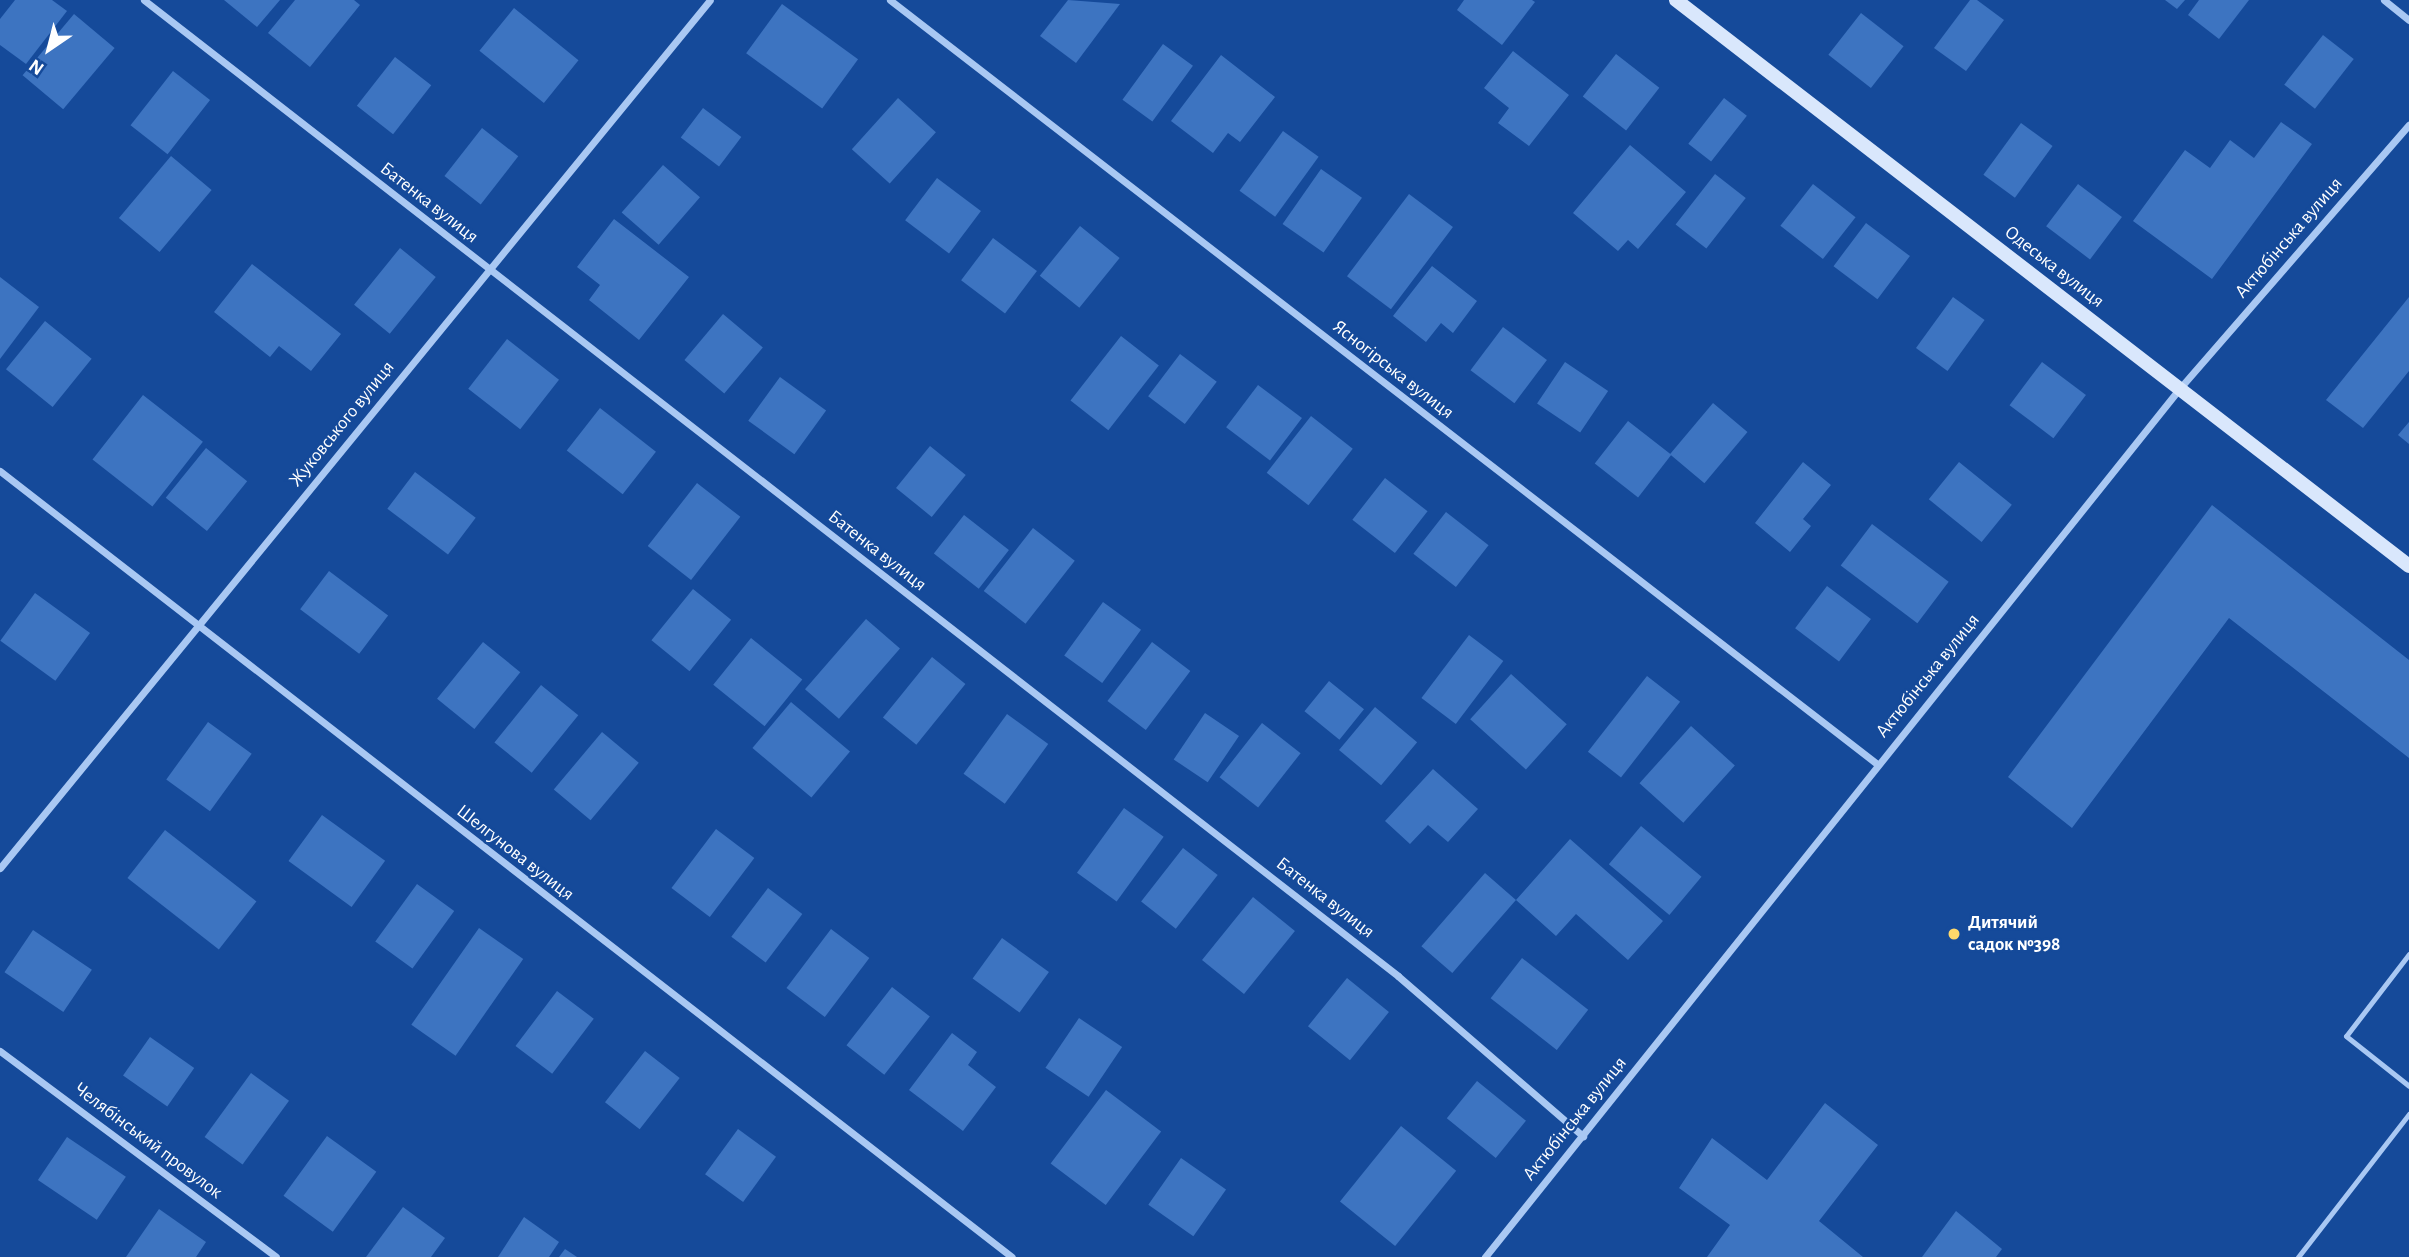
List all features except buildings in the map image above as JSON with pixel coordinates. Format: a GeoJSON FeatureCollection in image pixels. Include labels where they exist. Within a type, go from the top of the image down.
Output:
{"type":"FeatureCollection","features":[{"type":"Feature","properties":{"kind":"street","name":"Батенка вулиця"},"geometry":{"type":"LineString","coordinates":[[144,0],[1398,975],[1583,1136]]}},
{"type":"Feature","properties":{"kind":"street","name":"Жуковського вулиця"},"geometry":{"type":"LineString","coordinates":[[0,868],[198,629],[487,269],[710,0]]}},
{"type":"Feature","properties":{"kind":"street","name":"Ясногірська вулиця"},"geometry":{"type":"LineString","coordinates":[[890,0],[1877,764]]}},
{"type":"Feature","properties":{"kind":"street","name":"Одеська вулиця"},"geometry":{"type":"LineString","coordinates":[[1676,0],[2409,566]]}},
{"type":"Feature","properties":{"kind":"street"},"geometry":{"type":"LineString","coordinates":[[2384,0],[2409,20]]}},
{"type":"Feature","properties":{"kind":"street","name":"Актюбінська вулиця"},"geometry":{"type":"LineString","coordinates":[[1485,1257],[2180,388],[2409,125]]}},
{"type":"Feature","properties":{"kind":"street","name":"Шелгунова вулиця"},"geometry":{"type":"LineString","coordinates":[[0,471],[198,629],[1012,1257]]}},
{"type":"Feature","properties":{"kind":"street","name":"Челябінський провулок"},"geometry":{"type":"LineString","coordinates":[[0,1051],[276,1257]]}},
{"type":"Feature","properties":{"kind":"lane"},"geometry":{"type":"LineString","coordinates":[[2409,954],[2346,1036],[2409,1086]]}},
{"type":"Feature","properties":{"kind":"lane"},"geometry":{"type":"LineString","coordinates":[[2298,1257],[2409,1114]]}},
{"type":"Feature","properties":{"kind":"place","name":"Дитячий садок №398"},"geometry":{"type":"Point","coordinates":[1954,934]}}]}
